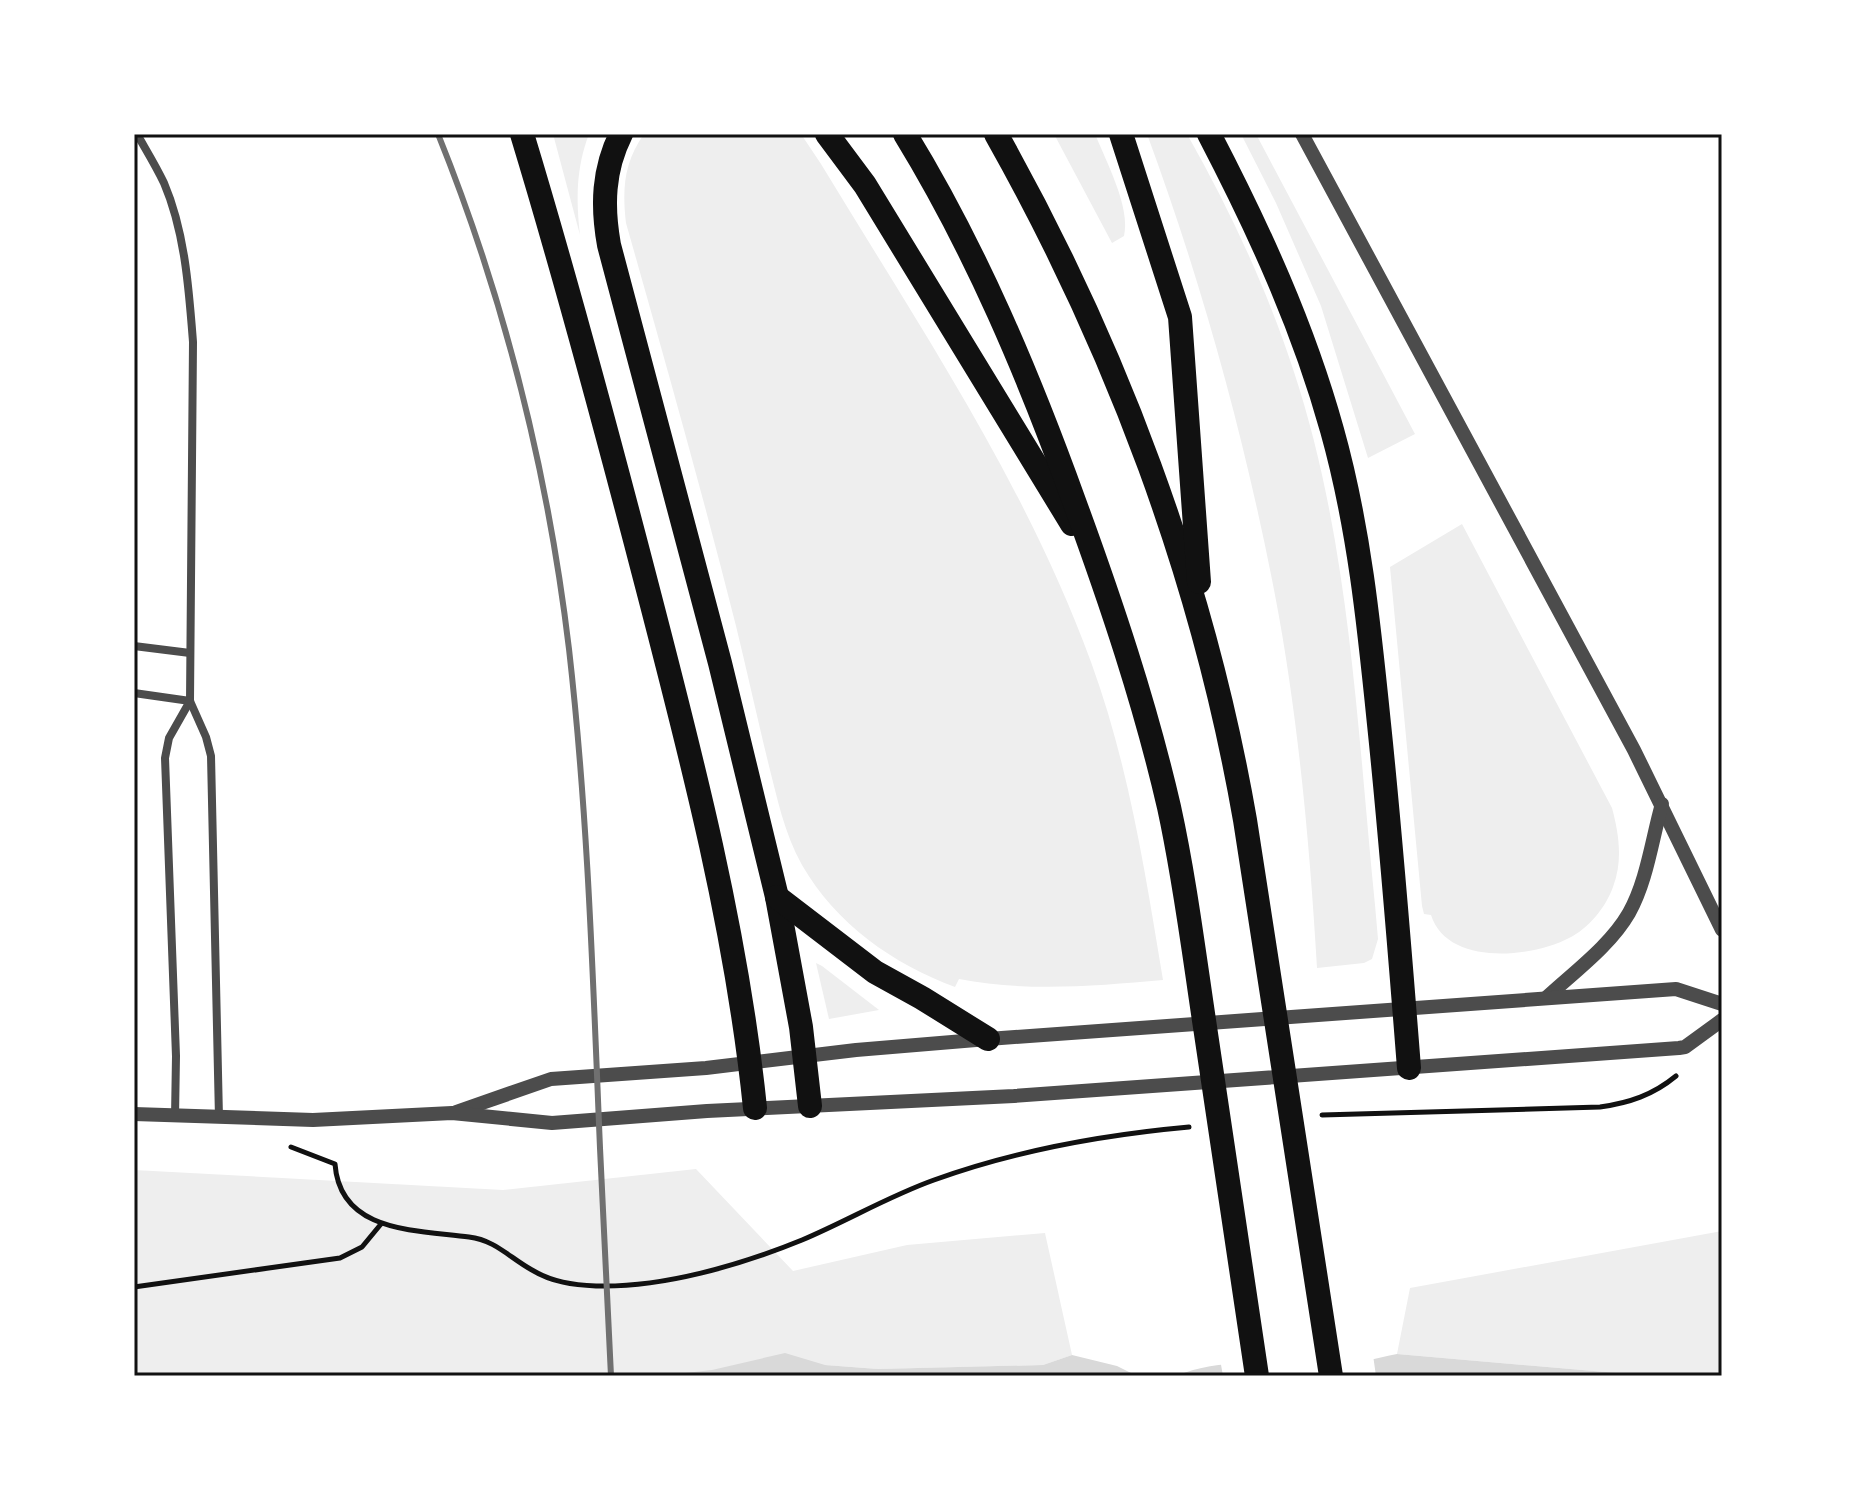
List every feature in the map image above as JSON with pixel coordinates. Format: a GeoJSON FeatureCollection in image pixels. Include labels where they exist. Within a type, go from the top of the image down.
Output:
{"type":"FeatureCollection","features":[{"type":"Feature","properties":{"kind":"highway"},"geometry":{"type":"LineString","coordinates":[[522,134],[635,540],[685,737],[726,922],[751,1063],[755,1108]]}},
{"type":"Feature","properties":{"kind":"highway"},"geometry":{"type":"LineString","coordinates":[[534,134],[544,206]]}},
{"type":"Feature","properties":{"kind":"highway"},"geometry":{"type":"LineString","coordinates":[[621,134],[613,150],[605,184],[609,245],[716,649],[777,897],[805,1055],[810,1106]]}},
{"type":"Feature","properties":{"kind":"highway"},"geometry":{"type":"LineString","coordinates":[[827,134],[865,185],[1100,571]]}},
{"type":"Feature","properties":{"kind":"highway"},"geometry":{"type":"LineString","coordinates":[[905,134],[961,234],[1008,332],[1100,571],[1139,691],[1160,768],[1179,860],[1257,1376]]}},
{"type":"Feature","properties":{"kind":"highway"},"geometry":{"type":"LineString","coordinates":[[996,134],[1047,230],[1104,352],[1166,512],[1202,624],[1238,782],[1331,1376]]}},
{"type":"Feature","properties":{"kind":"highway"},"geometry":{"type":"LineString","coordinates":[[1121,134],[1180,317],[1202,624]]}},
{"type":"Feature","properties":{"kind":"highway"},"geometry":{"type":"LineString","coordinates":[[1209,134],[1288,297],[1314,371],[1342,468],[1356,539],[1370,642],[1409,1068]]}},
{"type":"Feature","properties":{"kind":"highway"},"geometry":{"type":"LineString","coordinates":[[777,897],[875,972],[988,1039]]}},
{"type":"Feature","properties":{"kind":"street"},"geometry":{"type":"LineString","coordinates":[[137,134],[163,182],[173,209],[190,298],[193,342],[190,701],[211,756],[219,1118]]}},
{"type":"Feature","properties":{"kind":"street"},"geometry":{"type":"LineString","coordinates":[[1302,134],[1662,804],[1722,930]]}},
{"type":"Feature","properties":{"kind":"street"},"geometry":{"type":"LineString","coordinates":[[134,646],[190,653]]}},
{"type":"Feature","properties":{"kind":"street"},"geometry":{"type":"LineString","coordinates":[[134,693],[190,701]]}},
{"type":"Feature","properties":{"kind":"street"},"geometry":{"type":"LineString","coordinates":[[175,1117],[176,1056],[165,758],[169,738],[190,701]]}},
{"type":"Feature","properties":{"kind":"street"},"geometry":{"type":"LineString","coordinates":[[1546,998],[1609,939],[1629,913],[1662,804]]}},
{"type":"Feature","properties":{"kind":"street"},"geometry":{"type":"LineString","coordinates":[[452,1113],[551,1079],[988,1039],[1676,989],[1722,1004]]}},
{"type":"Feature","properties":{"kind":"street"},"geometry":{"type":"LineString","coordinates":[[134,1114],[337,1120],[452,1113],[552,1123],[755,1108],[973,1099],[1685,1047],[1722,1020]]}},
{"type":"Feature","properties":{"kind":"path"},"geometry":{"type":"LineString","coordinates":[[1319,1116],[1600,1107],[1624,1104],[1648,1095],[1680,1072]]}},
{"type":"Feature","properties":{"kind":"path"},"geometry":{"type":"LineString","coordinates":[[335,1164],[343,1197],[381,1223],[489,1242],[533,1271],[554,1280],[575,1285],[622,1286],[700,1272],[777,1249],[918,1186],[993,1161],[1113,1134],[1193,1127]]}},
{"type":"Feature","properties":{"kind":"path"},"geometry":{"type":"LineString","coordinates":[[134,1287],[340,1258],[362,1247],[381,1223]]}},
{"type":"Feature","properties":{"kind":"shaded area"},"geometry":{"type":"Polygon","coordinates":[[[553,134],[589,134],[578,184],[580,235],[553,134]]]}},
{"type":"Feature","properties":{"kind":"shaded area"},"geometry":{"type":"Polygon","coordinates":[[[644,134],[801,134],[821,164],[968,407],[1003,469],[1065,596],[1091,662],[1116,740],[1142,859],[1163,980],[1035,987],[959,979],[955,987],[910,967],[868,940],[832,906],[802,865],[778,802],[710,525],[626,223],[624,199],[628,166],[644,134]]]}},
{"type":"Feature","properties":{"kind":"shaded area"},"geometry":{"type":"Polygon","coordinates":[[[1054,134],[1095,134],[1121,199],[1124,236],[1112,243],[1054,134]]]}},
{"type":"Feature","properties":{"kind":"shaded area"},"geometry":{"type":"Polygon","coordinates":[[[1147,134],[1187,134],[1203,163],[1233,221],[1272,310],[1313,436],[1339,568],[1356,703],[1378,939],[1372,959],[1364,963],[1317,968],[1297,734],[1275,595],[1236,420],[1204,304],[1147,134]]]}},
{"type":"Feature","properties":{"kind":"shaded area"},"geometry":{"type":"Polygon","coordinates":[[[1241,134],[1256,134],[1415,434],[1368,458],[1321,306],[1276,203],[1241,134]]]}},
{"type":"Feature","properties":{"kind":"shaded area"},"geometry":{"type":"Polygon","coordinates":[[[1462,524],[1612,808],[1617,828],[1618,867],[1610,895],[1601,910],[1576,934],[1534,950],[1492,953],[1454,943],[1440,931],[1431,915],[1424,914],[1422,906],[1390,567],[1462,524]]]}},
{"type":"Feature","properties":{"kind":"shaded area"},"geometry":{"type":"Polygon","coordinates":[[[816,963],[822,966],[879,1010],[829,1019],[816,963]]]}},
{"type":"Feature","properties":{"kind":"shaded area"},"geometry":{"type":"Polygon","coordinates":[[[696,1169],[793,1271],[907,1245],[1045,1233],[1072,1355],[1043,1365],[878,1369],[825,1365],[703,1376],[134,1376],[134,1170],[503,1190],[696,1169]]]}},
{"type":"Feature","properties":{"kind":"shaded area"},"geometry":{"type":"Polygon","coordinates":[[[1722,1231],[1722,1376],[1652,1376],[1397,1354],[1410,1288],[1722,1231]]]}},
{"type":"Feature","properties":{"kind":"shaded area"},"geometry":{"type":"Polygon","coordinates":[[[785,1353],[825,1365],[878,1369],[1043,1365],[1072,1355],[1117,1366],[1137,1376],[659,1376],[712,1370],[785,1353]]]}},
{"type":"Feature","properties":{"kind":"shaded area"},"geometry":{"type":"Polygon","coordinates":[[[1397,1354],[1652,1376],[1176,1376],[1216,1365],[1336,1366],[1397,1354]]]}},
{"type":"Feature","properties":{"kind":"pier"},"geometry":{"type":"Polygon","coordinates":[[[1373,1355],[1376,1376],[1223,1376],[1220,1359],[1255,1358],[1295,1364],[1336,1362],[1373,1355]]]}},
{"type":"Feature","properties":{"kind":"railway"},"geometry":{"type":"LineString","coordinates":[[438,134],[462,196],[503,323],[536,452],[560,583],[576,711],[585,836],[611,1376]]}}]}
